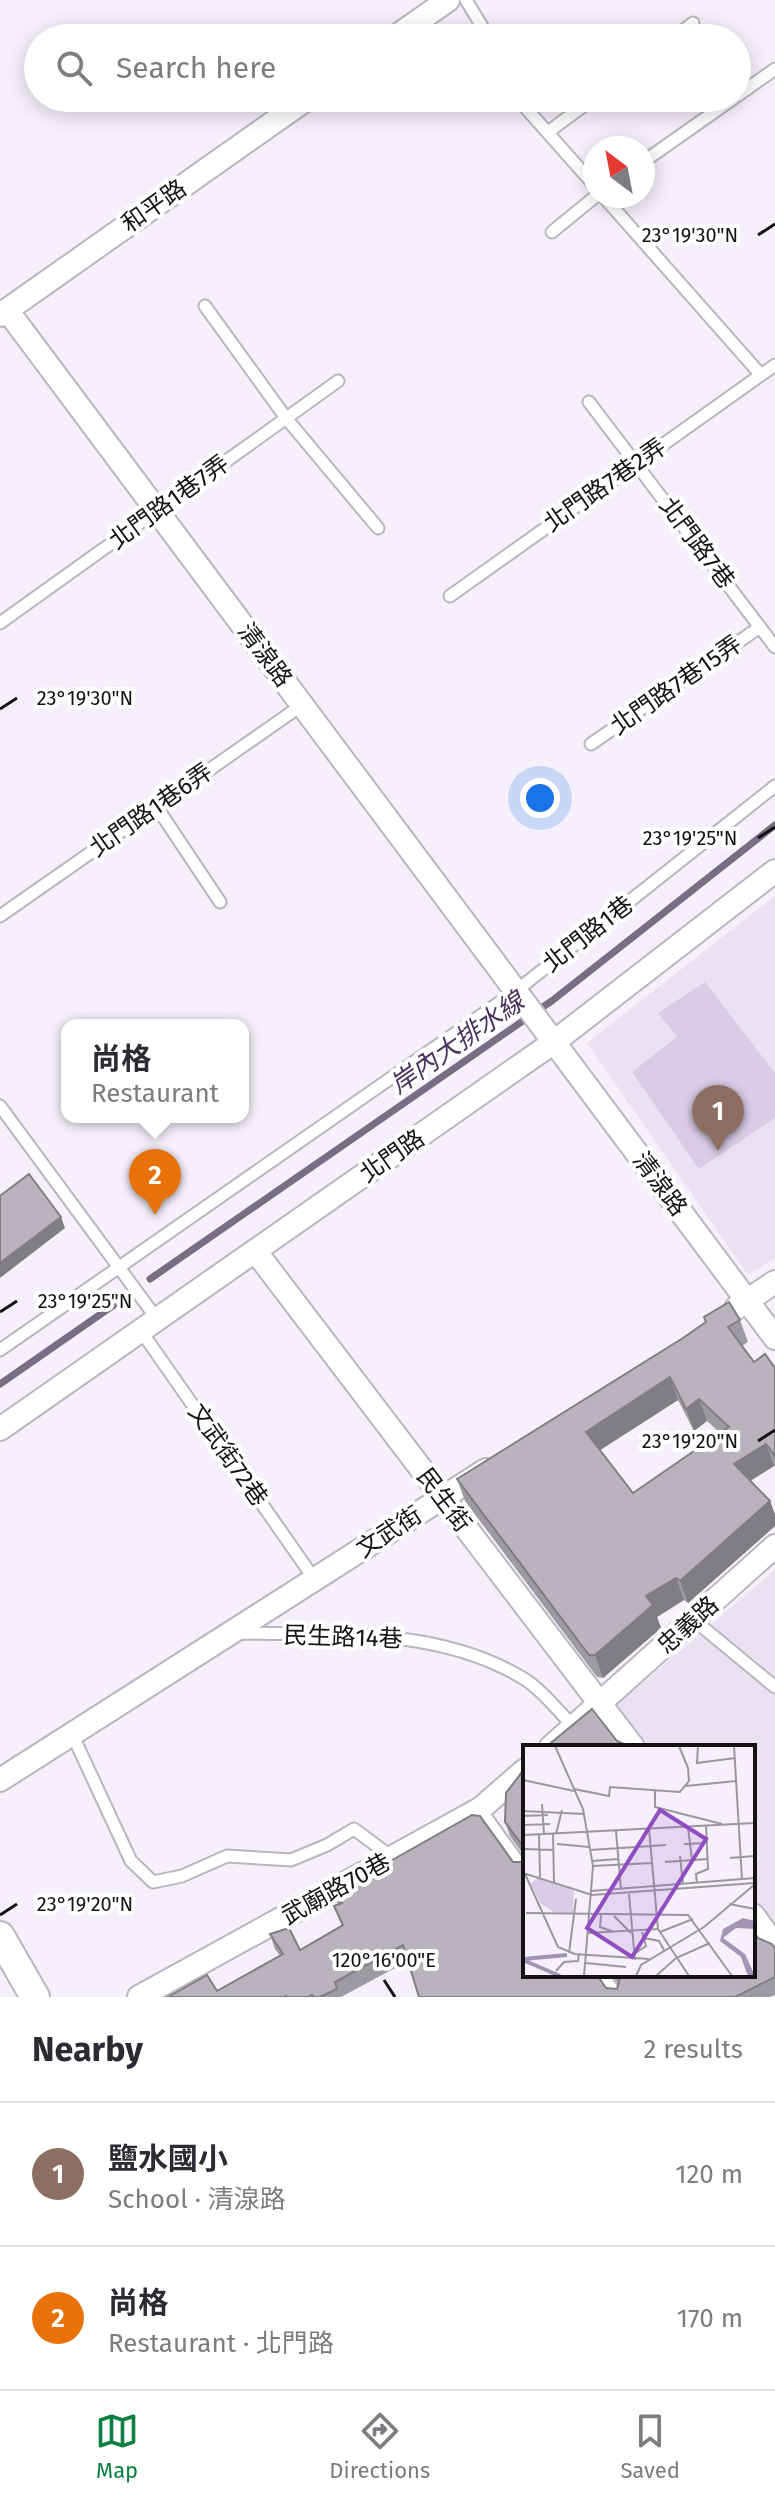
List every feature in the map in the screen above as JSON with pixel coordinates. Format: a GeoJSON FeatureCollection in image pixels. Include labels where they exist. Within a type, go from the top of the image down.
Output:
{"type":"FeatureCollection","features":[{"type":"Feature","properties":{"kind":"street"},"geometry":{"type":"LineString","coordinates":[[414,24],[448,0]]}},
{"type":"Feature","properties":{"kind":"street","name":"和平路"},"geometry":{"type":"LineString","coordinates":[[3,313],[288,112]]}},
{"type":"Feature","properties":{"kind":"street","name":"清湶路"},"geometry":{"type":"LineString","coordinates":[[3,313],[157,511],[775,1338]]}},
{"type":"Feature","properties":{"kind":"street","name":"北門路"},"geometry":{"type":"LineString","coordinates":[[0,1429],[256,1252],[775,871]]}},
{"type":"Feature","properties":{"kind":"street","name":"民生街"},"geometry":{"type":"LineString","coordinates":[[256,1252],[632,1745]]}},
{"type":"Feature","properties":{"kind":"street"},"geometry":{"type":"LineString","coordinates":[[721,1318],[775,1282]]}},
{"type":"Feature","properties":{"kind":"street","name":"文武街"},"geometry":{"type":"LineString","coordinates":[[0,1780],[509,1455]]}},
{"type":"Feature","properties":{"kind":"street","name":"忠義路"},"geometry":{"type":"LineString","coordinates":[[600,1702],[775,1546]]}},
{"type":"Feature","properties":{"kind":"street"},"geometry":{"type":"LineString","coordinates":[[553,1745],[600,1702]]}},
{"type":"Feature","properties":{"kind":"street","name":"武廟路70巷"},"geometry":{"type":"LineString","coordinates":[[139,1997],[480,1809],[523,1772]]}},
{"type":"Feature","properties":{"kind":"street"},"geometry":{"type":"LineString","coordinates":[[755,1917],[774,1941]]}},
{"type":"Feature","properties":{"kind":"street"},"geometry":{"type":"LineString","coordinates":[[0,1936],[35,1997]]}},
{"type":"Feature","properties":{"kind":"lane"},"geometry":{"type":"LineString","coordinates":[[466,0],[481,24]]}},
{"type":"Feature","properties":{"kind":"lane"},"geometry":{"type":"LineString","coordinates":[[751,86],[775,69]]}},
{"type":"Feature","properties":{"kind":"lane"},"geometry":{"type":"LineString","coordinates":[[530,112],[583,172]]}},
{"type":"Feature","properties":{"kind":"lane"},"geometry":{"type":"LineString","coordinates":[[548,132],[575,112]]}},
{"type":"Feature","properties":{"kind":"lane"},"geometry":{"type":"LineString","coordinates":[[655,154],[715,112]]}},
{"type":"Feature","properties":{"kind":"lane"},"geometry":{"type":"LineString","coordinates":[[552,232],[583,207]]}},
{"type":"Feature","properties":{"kind":"lane"},"geometry":{"type":"LineString","coordinates":[[614,208],[761,375]]}},
{"type":"Feature","properties":{"kind":"lane"},"geometry":{"type":"LineString","coordinates":[[205,306],[286,418],[378,528]]}},
{"type":"Feature","properties":{"kind":"lane","name":"北門路7巷2弄"},"geometry":{"type":"LineString","coordinates":[[450,596],[775,365]]}},
{"type":"Feature","properties":{"kind":"lane","name":"北門路1巷7弄"},"geometry":{"type":"LineString","coordinates":[[0,623],[338,381]]}},
{"type":"Feature","properties":{"kind":"lane","name":"北門路7巷"},"geometry":{"type":"LineString","coordinates":[[589,402],[775,647]]}},
{"type":"Feature","properties":{"kind":"lane","name":"北門路7巷15弄"},"geometry":{"type":"LineString","coordinates":[[591,744],[760,627]]}},
{"type":"Feature","properties":{"kind":"lane","name":"北門路1巷6弄"},"geometry":{"type":"LineString","coordinates":[[0,916],[302,705]]}},
{"type":"Feature","properties":{"kind":"lane","name":"北門路1巷"},"geometry":{"type":"LineString","coordinates":[[0,1350],[520,995],[775,786]]}},
{"type":"Feature","properties":{"kind":"lane"},"geometry":{"type":"LineString","coordinates":[[156,806],[220,902]]}},
{"type":"Feature","properties":{"kind":"lane"},"geometry":{"type":"LineString","coordinates":[[0,1106],[119,1267],[149,1325]]}},
{"type":"Feature","properties":{"kind":"lane","name":"文武街72巷"},"geometry":{"type":"LineString","coordinates":[[149,1325],[315,1580]]}},
{"type":"Feature","properties":{"kind":"lane"},"geometry":{"type":"LineString","coordinates":[[694,1620],[770,1675],[775,1687]]}},
{"type":"Feature","properties":{"kind":"lane","name":"民生路14巷"},"geometry":{"type":"LineString","coordinates":[[230,1633],[362,1634],[418,1640],[485,1662],[526,1681],[574,1727]]}},
{"type":"Feature","properties":{"kind":"lane"},"geometry":{"type":"LineString","coordinates":[[72,1734],[131,1861],[153,1882],[182,1876],[227,1856],[291,1860],[327,1845],[354,1829],[393,1858]]}},
{"type":"Feature","properties":{"kind":"lane"},"geometry":{"type":"LineString","coordinates":[[480,1809],[523,1868]]}},
{"type":"Feature","properties":{"kind":"lane"},"geometry":{"type":"LineString","coordinates":[[603,1977],[618,1997]]}},
{"type":"Feature","properties":{"kind":"shaded area"},"geometry":{"type":"Polygon","coordinates":[[[775,896],[775,1258],[748,1275],[587,1043],[775,896]]]}},
{"type":"Feature","properties":{"kind":"shaded area"},"geometry":{"type":"Polygon","coordinates":[[[705,982],[775,1073],[775,1118],[699,1169],[632,1072],[677,1037],[658,1013],[705,982]]]}},
{"type":"Feature","properties":{"kind":"shaded area"},"geometry":{"type":"Polygon","coordinates":[[[775,1570],[775,1934],[755,1906],[755,1745],[640,1745],[613,1708],[775,1570]]]}},
{"type":"Feature","properties":{"kind":"building"},"geometry":{"type":"Polygon","coordinates":[[[29,1174],[61,1217],[0,1263],[0,1196],[29,1174]]]}},
{"type":"Feature","properties":{"kind":"building"},"geometry":{"type":"Polygon","coordinates":[[[729,1302],[740,1320],[728,1327],[754,1362],[765,1354],[775,1368],[775,1456],[766,1444],[734,1464],[770,1501],[680,1581],[676,1578],[646,1596],[653,1605],[595,1655],[589,1655],[457,1479],[683,1338],[706,1322],[704,1317],[729,1302]],[[670,1377],[586,1432],[633,1493],[729,1427],[699,1399],[686,1409],[670,1377]]]}},
{"type":"Feature","properties":{"kind":"building"},"geometry":{"type":"Polygon","coordinates":[[[592,1709],[617,1741],[626,1745],[548,1745],[592,1709]]]}},
{"type":"Feature","properties":{"kind":"building"},"geometry":{"type":"Polygon","coordinates":[[[523,1771],[523,1846],[505,1822],[506,1793],[523,1771]]]}},
{"type":"Feature","properties":{"kind":"building"},"geometry":{"type":"Polygon","coordinates":[[[472,1815],[480,1816],[513,1862],[523,1862],[523,1977],[598,1977],[606,1988],[617,1989],[619,1977],[755,1977],[755,1934],[775,1948],[775,1977],[735,1997],[419,1997],[403,1945],[335,1982],[337,1989],[320,1997],[168,1997],[207,1975],[217,1991],[283,1954],[270,1934],[289,1928],[300,1950],[343,1925],[334,1906],[342,1903],[334,1893],[472,1815]]]}},
{"type":"Feature","properties":{"kind":"waterway","name":"岸內大排水線"},"geometry":{"type":"LineString","coordinates":[[150,1279],[553,1000],[775,825]]}},
{"type":"Feature","properties":{"kind":"waterway","name":"岸內大排水線"},"geometry":{"type":"LineString","coordinates":[[0,1384],[121,1300]]}},
{"type":"Feature","properties":{"kind":"place","name":"鹽水國小"},"geometry":{"type":"Point","coordinates":[718,1151]}},
{"type":"Feature","properties":{"kind":"place","name":"尚格"},"geometry":{"type":"Point","coordinates":[155,1215]}}]}
